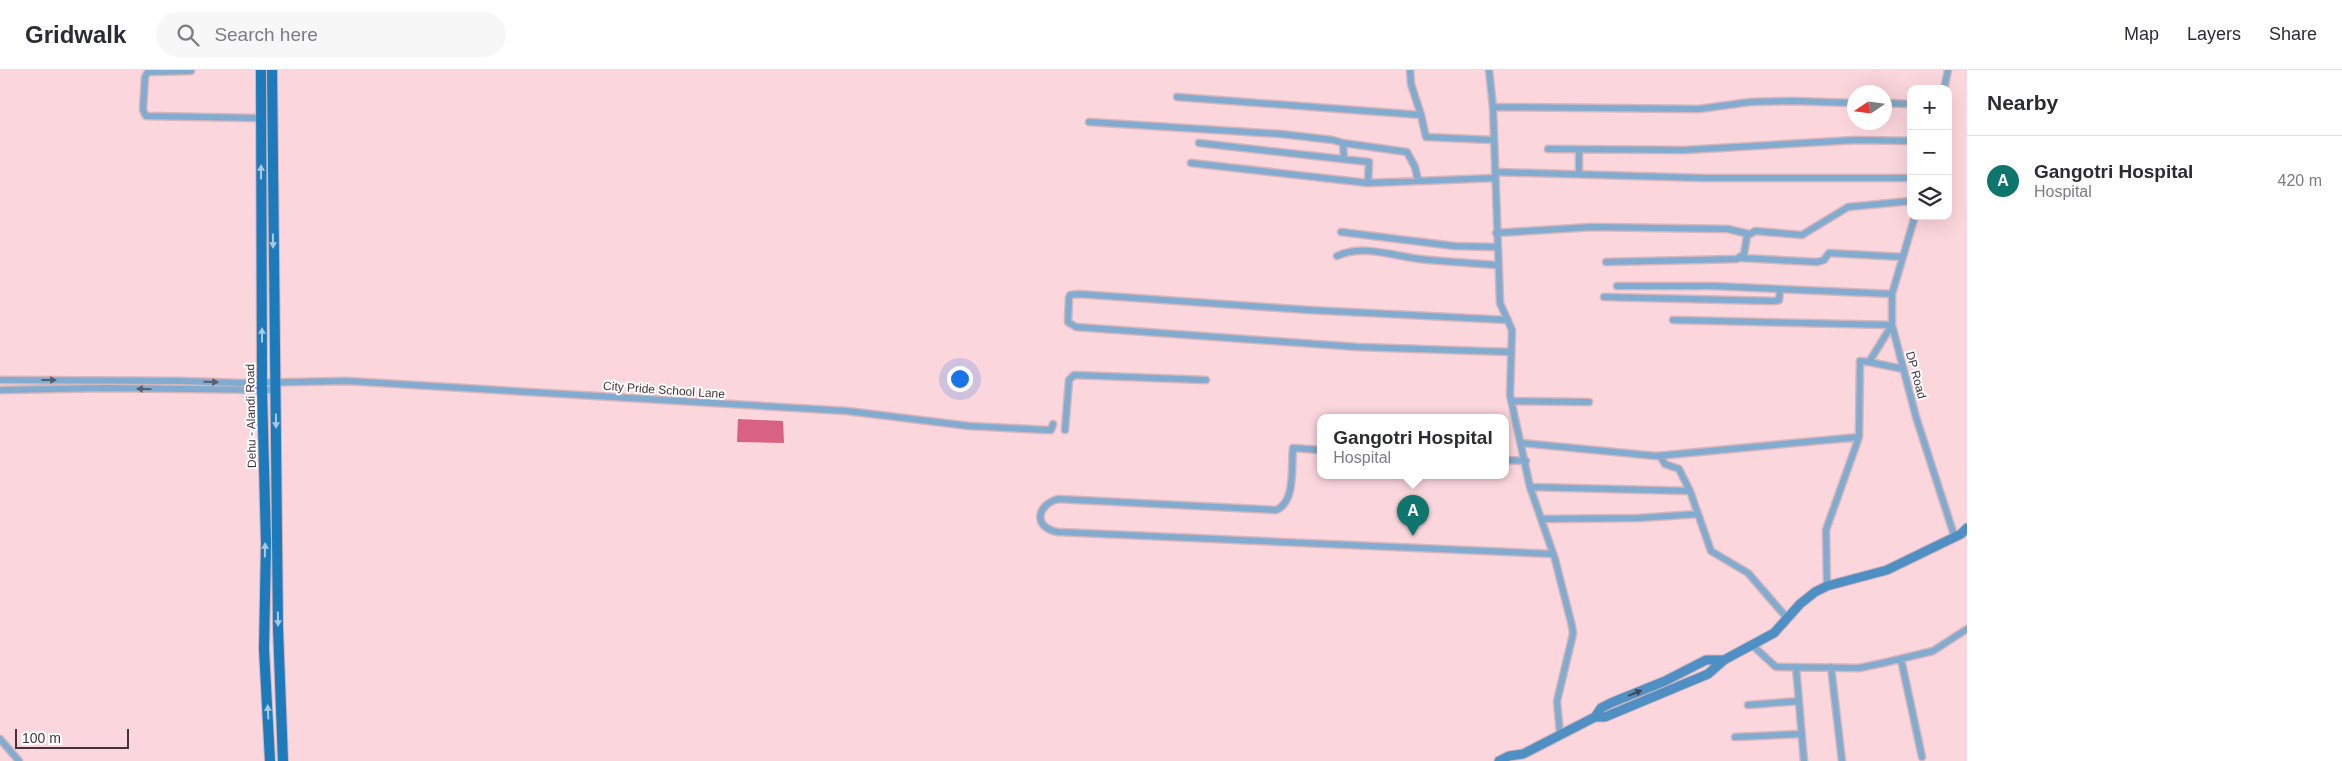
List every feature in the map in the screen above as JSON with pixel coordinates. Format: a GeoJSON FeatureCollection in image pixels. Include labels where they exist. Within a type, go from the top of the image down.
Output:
{"type":"FeatureCollection","features":[{"type":"Feature","properties":{"kind":"main road","name":"Dehu - Alandi Road"},"geometry":{"type":"LineString","coordinates":[[261,70],[262,386],[266,543],[264,644],[270,761]]}},
{"type":"Feature","properties":{"kind":"main road","name":"Dehu - Alandi Road"},"geometry":{"type":"LineString","coordinates":[[272,70],[278,628],[283,761]]}},
{"type":"Feature","properties":{"kind":"street"},"geometry":{"type":"LineString","coordinates":[[1410,70],[1411,84],[1426,137],[1493,140]]}},
{"type":"Feature","properties":{"kind":"street"},"geometry":{"type":"LineString","coordinates":[[1489,70],[1493,107],[1497,264],[1500,303],[1512,330],[1512,401],[1530,487],[1553,554],[1571,617],[1573,634],[1557,701],[1560,734]]}},
{"type":"Feature","properties":{"kind":"street"},"geometry":{"type":"LineString","coordinates":[[1945,85],[1948,70]]}},
{"type":"Feature","properties":{"kind":"street"},"geometry":{"type":"LineString","coordinates":[[190,71],[148,72],[145,77],[143,110],[146,116],[261,118]]}},
{"type":"Feature","properties":{"kind":"street"},"geometry":{"type":"LineString","coordinates":[[1177,97],[1421,115]]}},
{"type":"Feature","properties":{"kind":"street"},"geometry":{"type":"LineString","coordinates":[[1493,107],[1699,109],[1792,100],[1847,103]]}},
{"type":"Feature","properties":{"kind":"street"},"geometry":{"type":"LineString","coordinates":[[1892,103],[1907,104]]}},
{"type":"Feature","properties":{"kind":"street"},"geometry":{"type":"LineString","coordinates":[[1089,122],[1281,134],[1407,152],[1415,167],[1418,180]]}},
{"type":"Feature","properties":{"kind":"street"},"geometry":{"type":"LineString","coordinates":[[1548,149],[1685,150],[1856,140],[1907,141]]}},
{"type":"Feature","properties":{"kind":"street"},"geometry":{"type":"LineString","coordinates":[[1198,143],[1369,162],[1368,183]]}},
{"type":"Feature","properties":{"kind":"street"},"geometry":{"type":"LineString","coordinates":[[1343,143],[1344,159]]}},
{"type":"Feature","properties":{"kind":"street"},"geometry":{"type":"LineString","coordinates":[[1579,150],[1579,173]]}},
{"type":"Feature","properties":{"kind":"street"},"geometry":{"type":"LineString","coordinates":[[1191,163],[1368,183],[1495,175],[1579,173],[1694,178],[1907,178]]}},
{"type":"Feature","properties":{"kind":"street"},"geometry":{"type":"LineString","coordinates":[[1741,258],[1749,234],[1754,230],[1802,235],[1848,207],[1907,201]]}},
{"type":"Feature","properties":{"kind":"street","name":"DP Road"},"geometry":{"type":"LineString","coordinates":[[1914,220],[1892,294],[1892,325],[1929,460],[1962,534]]}},
{"type":"Feature","properties":{"kind":"street"},"geometry":{"type":"LineString","coordinates":[[1496,233],[1592,227],[1728,229],[1749,234]]}},
{"type":"Feature","properties":{"kind":"street"},"geometry":{"type":"LineString","coordinates":[[1341,232],[1454,246],[1496,247]]}},
{"type":"Feature","properties":{"kind":"street"},"geometry":{"type":"LineString","coordinates":[[1337,256],[1347,252],[1360,251],[1422,259],[1497,264]]}},
{"type":"Feature","properties":{"kind":"street"},"geometry":{"type":"LineString","coordinates":[[1606,262],[1741,258],[1817,262],[1824,260],[1829,253],[1903,257]]}},
{"type":"Feature","properties":{"kind":"street"},"geometry":{"type":"LineString","coordinates":[[1617,286],[1780,289],[1892,294]]}},
{"type":"Feature","properties":{"kind":"street"},"geometry":{"type":"LineString","coordinates":[[1604,297],[1774,301],[1779,300],[1780,289]]}},
{"type":"Feature","properties":{"kind":"street"},"geometry":{"type":"LineString","coordinates":[[1508,320],[1309,310],[1078,294],[1070,295],[1068,322],[1076,326],[1348,346],[1511,352]]}},
{"type":"Feature","properties":{"kind":"street"},"geometry":{"type":"LineString","coordinates":[[1673,320],[1892,325]]}},
{"type":"Feature","properties":{"kind":"street"},"geometry":{"type":"LineString","coordinates":[[1869,362],[1892,325]]}},
{"type":"Feature","properties":{"kind":"street"},"geometry":{"type":"LineString","coordinates":[[1827,586],[1826,530],[1859,437],[1860,362],[1903,369]]}},
{"type":"Feature","properties":{"kind":"street"},"geometry":{"type":"LineString","coordinates":[[1065,430],[1069,380],[1074,375],[1206,380]]}},
{"type":"Feature","properties":{"kind":"street"},"geometry":{"type":"LineString","coordinates":[[0,380],[181,381],[239,383],[262,386]]}},
{"type":"Feature","properties":{"kind":"street","name":"City Pride School Lane"},"geometry":{"type":"LineString","coordinates":[[262,386],[347,380],[847,411],[970,426],[1052,427]]}},
{"type":"Feature","properties":{"kind":"street"},"geometry":{"type":"LineString","coordinates":[[0,390],[262,386]]}},
{"type":"Feature","properties":{"kind":"street"},"geometry":{"type":"LineString","coordinates":[[1512,401],[1590,402]]}},
{"type":"Feature","properties":{"kind":"street"},"geometry":{"type":"LineString","coordinates":[[1521,443],[1660,456],[1859,437]]}},
{"type":"Feature","properties":{"kind":"street"},"geometry":{"type":"LineString","coordinates":[[1317,450],[1293,448],[1289,497],[1283,506],[1276,510],[1058,499],[1048,502],[1041,510],[1040,516],[1043,526],[1050,531],[1058,532],[1553,554]]}},
{"type":"Feature","properties":{"kind":"street"},"geometry":{"type":"LineString","coordinates":[[1660,456],[1665,464],[1679,469],[1690,490],[1711,551],[1753,578],[1787,618]]}},
{"type":"Feature","properties":{"kind":"street"},"geometry":{"type":"LineString","coordinates":[[1509,460],[1526,461]]}},
{"type":"Feature","properties":{"kind":"street"},"geometry":{"type":"LineString","coordinates":[[1530,487],[1690,490]]}},
{"type":"Feature","properties":{"kind":"street"},"geometry":{"type":"LineString","coordinates":[[1541,519],[1639,518],[1698,514]]}},
{"type":"Feature","properties":{"kind":"street"},"geometry":{"type":"LineString","coordinates":[[1499,761],[1509,756],[1521,757],[1560,734],[1595,718],[1605,718],[1708,674],[1724,660],[1774,633],[1800,604],[1827,586],[1887,570],[1962,534]]}},
{"type":"Feature","properties":{"kind":"street"},"geometry":{"type":"LineString","coordinates":[[1752,645],[1776,667],[1859,668],[1933,651],[1967,629]]}},
{"type":"Feature","properties":{"kind":"street"},"geometry":{"type":"LineString","coordinates":[[1901,659],[1922,757]]}},
{"type":"Feature","properties":{"kind":"street"},"geometry":{"type":"LineString","coordinates":[[1796,667],[1804,761]]}},
{"type":"Feature","properties":{"kind":"street"},"geometry":{"type":"LineString","coordinates":[[1832,667],[1842,761]]}},
{"type":"Feature","properties":{"kind":"street"},"geometry":{"type":"LineString","coordinates":[[1748,705],[1799,701]]}},
{"type":"Feature","properties":{"kind":"street"},"geometry":{"type":"LineString","coordinates":[[1735,737],[1802,734]]}},
{"type":"Feature","properties":{"kind":"street"},"geometry":{"type":"LineString","coordinates":[[0,740],[19,761]]}},
{"type":"Feature","properties":{"kind":"shaded area"},"geometry":{"type":"Polygon","coordinates":[[[738,419],[783,421],[784,443],[737,442],[738,419]]]}},
{"type":"Feature","properties":{"kind":"place","name":"Gangotri Hospital"},"geometry":{"type":"Point","coordinates":[1413,536]}}]}
